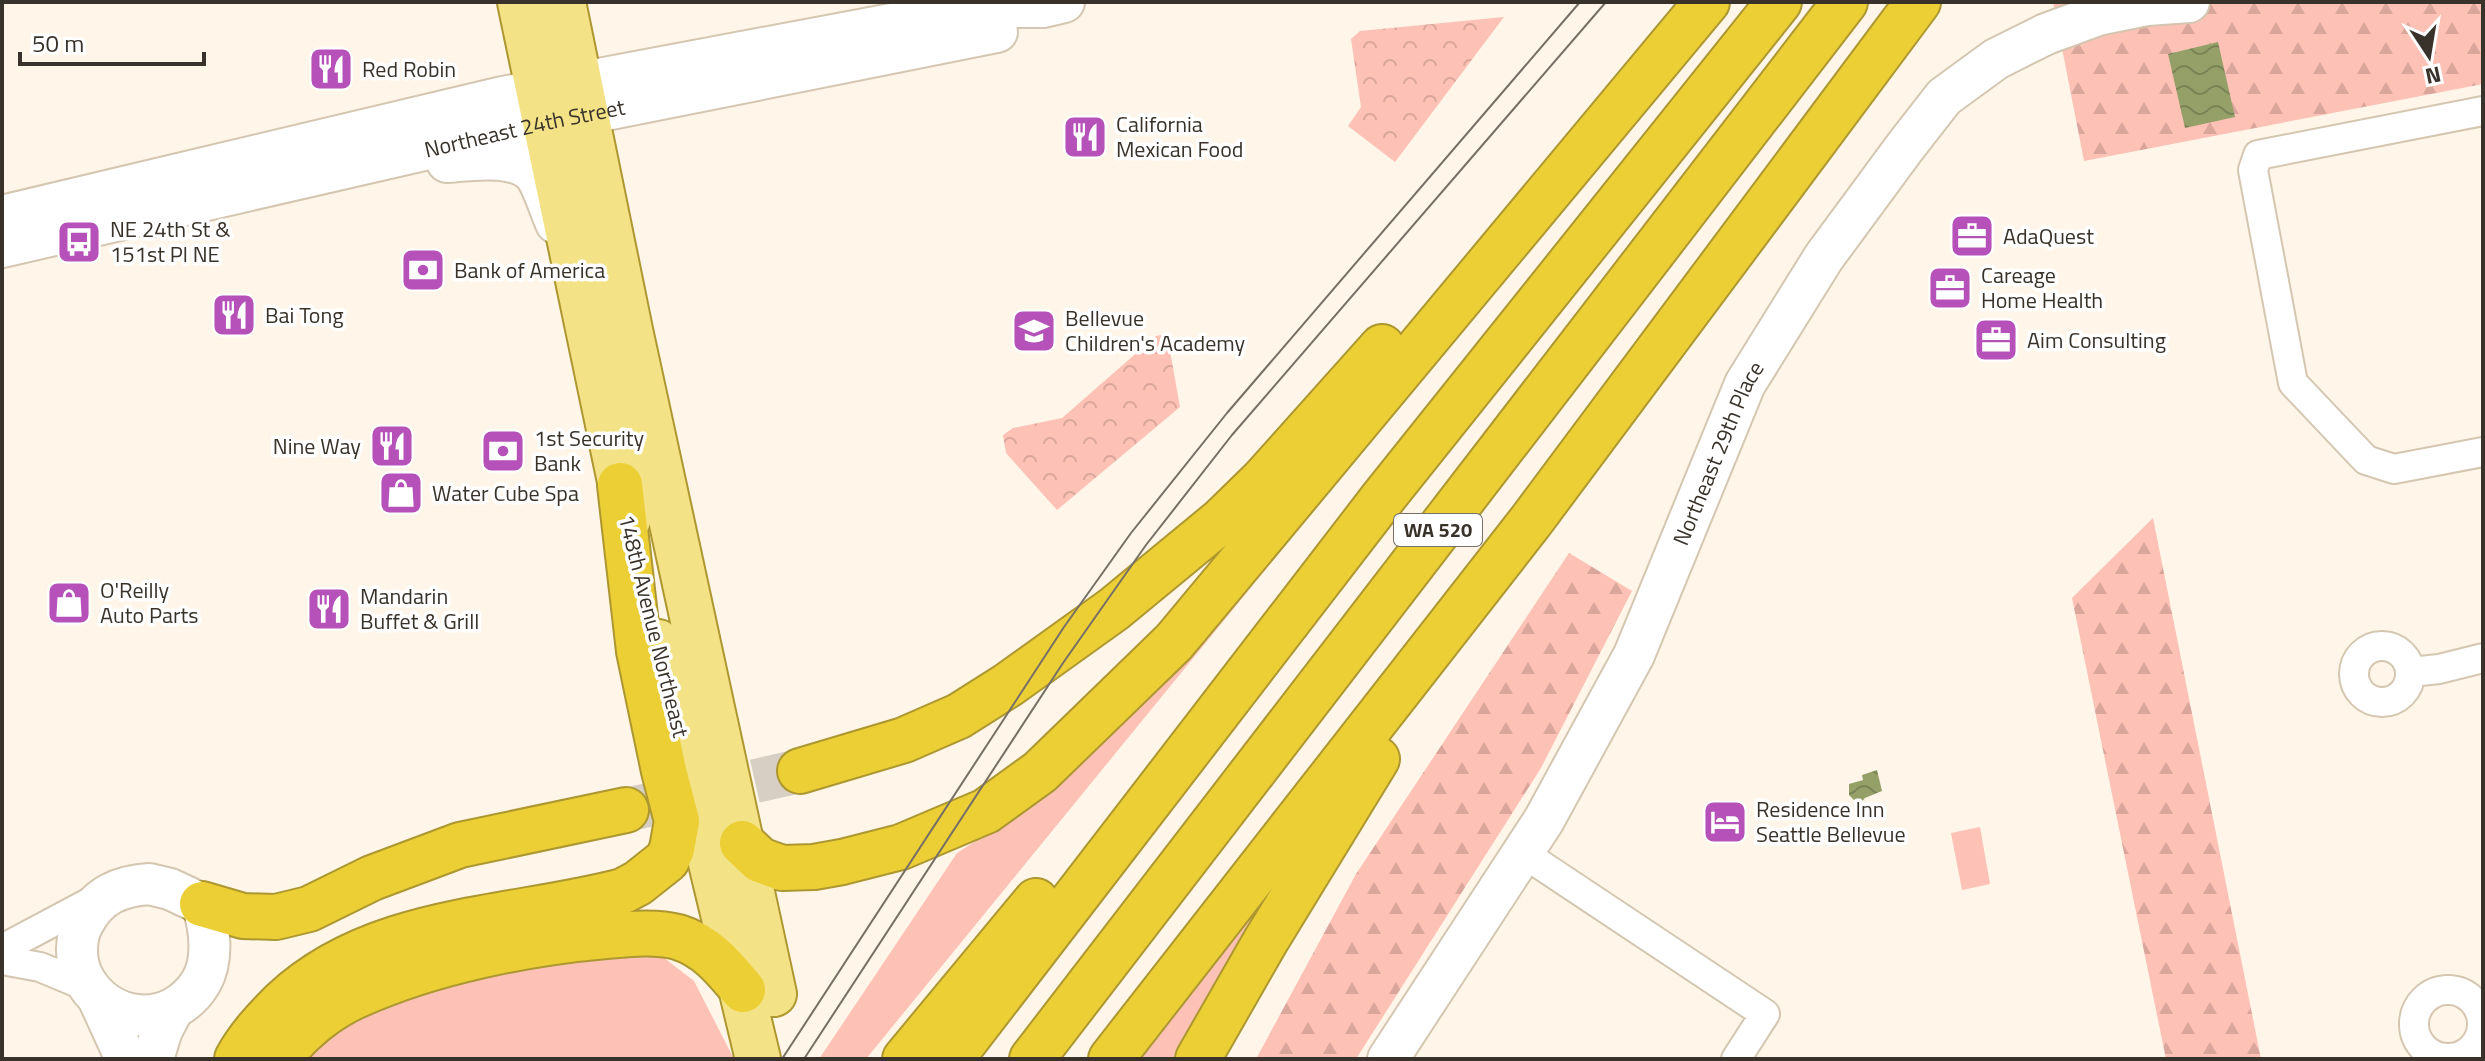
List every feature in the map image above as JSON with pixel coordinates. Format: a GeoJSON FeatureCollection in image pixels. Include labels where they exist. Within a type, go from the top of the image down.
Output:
{"type":"FeatureCollection","features":[{"type":"Feature","properties":{"kind":"highway","name":"WA 520"},"geometry":{"type":"LineString","coordinates":[[951,1059],[1382,499],[1779,2]]}},
{"type":"Feature","properties":{"kind":"highway","name":"WA 520"},"geometry":{"type":"LineString","coordinates":[[1032,1059],[1845,2]]}},
{"type":"Feature","properties":{"kind":"highway"},"geometry":{"type":"LineString","coordinates":[[1111,1059],[1531,521],[1918,2]]}},
{"type":"Feature","properties":{"kind":"highway"},"geometry":{"type":"LineString","coordinates":[[800,771],[904,740],[959,716],[1114,609],[1213,529],[1263,480],[1570,138],[1698,4]]}},
{"type":"Feature","properties":{"kind":"highway"},"geometry":{"type":"LineString","coordinates":[[742,843],[760,860],[782,868],[842,862],[901,847],[986,811],[1040,772],[1174,642],[1698,4]]}},
{"type":"Feature","properties":{"kind":"highway"},"geometry":{"type":"LineString","coordinates":[[237,1059],[270,1015],[295,991],[330,966],[374,946],[431,929],[623,891],[667,860],[677,821],[639,651],[620,485]]}},
{"type":"Feature","properties":{"kind":"highway"},"geometry":{"type":"LineString","coordinates":[[905,1059],[1282,603],[1382,499]]}},
{"type":"Feature","properties":{"kind":"highway"},"geometry":{"type":"LineString","coordinates":[[1198,1059],[1402,717],[1531,521]]}},
{"type":"Feature","properties":{"kind":"highway"},"geometry":{"type":"LineString","coordinates":[[202,904],[243,916],[276,917],[309,909],[372,878],[460,845],[626,810]]}},
{"type":"Feature","properties":{"kind":"highway"},"geometry":{"type":"LineString","coordinates":[[279,1059],[292,1041],[325,1014],[355,996],[397,979],[522,948],[585,938],[675,936],[697,944],[715,957],[743,990]]}},
{"type":"Feature","properties":{"kind":"main road","name":"148th Avenue Northeast"},"geometry":{"type":"LineString","coordinates":[[520,2],[562,102],[742,843],[787,1059]]}},
{"type":"Feature","properties":{"kind":"main road","name":"148th Avenue Northeast"},"geometry":{"type":"LineString","coordinates":[[563,2],[562,102],[575,263],[620,485],[758,1059]]}},
{"type":"Feature","properties":{"kind":"main road","name":"Northeast 29th Place"},"geometry":{"type":"LineString","coordinates":[[1388,1059],[1544,820],[1634,655],[1745,384],[1824,257],[1944,97],[1996,59],[2046,34],[2098,15],[2147,5],[2189,2]]}},
{"type":"Feature","properties":{"kind":"main road","name":"Northeast 24th Street"},"geometry":{"type":"LineString","coordinates":[[2,216],[562,102],[755,81],[1004,30],[1053,4]]}},
{"type":"Feature","properties":{"kind":"main road","name":"Northeast 24th Street"},"geometry":{"type":"LineString","coordinates":[[2,247],[324,173],[562,102],[772,46],[982,7],[1053,4]]}},
{"type":"Feature","properties":{"kind":"main road"},"geometry":{"type":"LineString","coordinates":[[755,81],[772,46]]}},
{"type":"Feature","properties":{"kind":"main road"},"geometry":{"type":"LineString","coordinates":[[324,173],[489,158],[517,164],[534,175],[575,263]]}},
{"type":"Feature","properties":{"kind":"main road"},"geometry":{"type":"LineString","coordinates":[[94,994],[116,1010],[135,1016],[154,1015],[173,1009],[190,996],[203,979],[208,958],[207,920],[202,904],[170,889],[149,884],[128,885],[108,894],[92,908],[81,926],[77,947],[79,968],[126,1059]]}},
{"type":"Feature","properties":{"kind":"main road"},"geometry":{"type":"LineString","coordinates":[[153,1059],[162,1030],[173,1009]]}},
{"type":"Feature","properties":{"kind":"street"},"geometry":{"type":"LineString","coordinates":[[2483,111],[2258,155],[2253,170],[2293,383],[2366,460],[2394,469],[2483,452]]}},
{"type":"Feature","properties":{"kind":"street"},"geometry":{"type":"LineString","coordinates":[[2411,672],[2483,658]]}},
{"type":"Feature","properties":{"kind":"street"},"geometry":{"type":"LineString","coordinates":[[1523,853],[1765,1014],[1736,1059]]}},
{"type":"Feature","properties":{"kind":"street"},"geometry":{"type":"LineString","coordinates":[[2,949],[108,894]]}},
{"type":"Feature","properties":{"kind":"street"},"geometry":{"type":"LineString","coordinates":[[2,960],[40,967],[94,994]]}},
{"type":"Feature","properties":{"kind":"green space"},"geometry":{"type":"Polygon","coordinates":[[[2053,2],[2483,2],[2483,84],[2084,161],[2053,2]]]}},
{"type":"Feature","properties":{"kind":"green space"},"geometry":{"type":"Polygon","coordinates":[[[1504,17],[1395,162],[1348,126],[1361,107],[1351,39],[1360,31],[1504,17]]]}},
{"type":"Feature","properties":{"kind":"green space"},"geometry":{"type":"Polygon","coordinates":[[[1629,124],[866,1059],[819,1059],[957,853],[1049,794],[1104,742],[1629,124]]]}},
{"type":"Feature","properties":{"kind":"green space"},"geometry":{"type":"Polygon","coordinates":[[[1167,334],[1180,407],[1057,510],[1006,453],[1003,435],[1013,428],[1062,418],[1156,336],[1167,334]]]}},
{"type":"Feature","properties":{"kind":"green space"},"geometry":{"type":"Polygon","coordinates":[[[2153,518],[2261,1059],[2166,1059],[2072,598],[2153,518]]]}},
{"type":"Feature","properties":{"kind":"green space"},"geometry":{"type":"Polygon","coordinates":[[[1569,553],[1632,591],[1541,768],[1356,1059],[1256,1059],[1356,874],[1569,553]]]}},
{"type":"Feature","properties":{"kind":"green space"},"geometry":{"type":"Polygon","coordinates":[[[1340,787],[1180,1059],[1141,1059],[1340,787]]]}},
{"type":"Feature","properties":{"kind":"green space"},"geometry":{"type":"Polygon","coordinates":[[[1980,827],[1990,884],[1962,890],[1951,833],[1980,827]]]}},
{"type":"Feature","properties":{"kind":"green space"},"geometry":{"type":"Polygon","coordinates":[[[659,954],[694,981],[734,1059],[308,1059],[321,1042],[379,1004],[506,969],[594,955],[659,954]]]}},
{"type":"Feature","properties":{"kind":"water"},"geometry":{"type":"Polygon","coordinates":[[[2218,42],[2235,117],[2185,128],[2168,54],[2218,42]]]}},
{"type":"Feature","properties":{"kind":"water"},"geometry":{"type":"Polygon","coordinates":[[[1877,770],[1882,791],[1865,798],[1859,805],[1849,795],[1849,784],[1863,780],[1862,775],[1877,770]]]}},
{"type":"Feature","properties":{"kind":"tunnel"},"geometry":{"type":"LineString","coordinates":[[626,810],[800,771]]}},
{"type":"Feature","properties":{"kind":"tram line"},"geometry":{"type":"LineString","coordinates":[[782,1059],[1064,627],[1131,533],[1227,413],[1580,2]]}},
{"type":"Feature","properties":{"kind":"tram line"},"geometry":{"type":"LineString","coordinates":[[804,1059],[1063,663],[1146,545],[1232,435],[1606,2]]}},
{"type":"Feature","properties":{"kind":"place","name":"Red Robin"},"geometry":{"type":"Point","coordinates":[331,69]}},
{"type":"Feature","properties":{"kind":"place","name":"California Mexican Food"},"geometry":{"type":"Point","coordinates":[1085,137]}},
{"type":"Feature","properties":{"kind":"place","name":"AdaQuest"},"geometry":{"type":"Point","coordinates":[1972,236]}},
{"type":"Feature","properties":{"kind":"place","name":"NE 24th St & 151st Pl NE"},"geometry":{"type":"Point","coordinates":[79,242]}},
{"type":"Feature","properties":{"kind":"place","name":"Bank of America"},"geometry":{"type":"Point","coordinates":[423,270]}},
{"type":"Feature","properties":{"kind":"place","name":"Careage Home Health"},"geometry":{"type":"Point","coordinates":[1950,288]}},
{"type":"Feature","properties":{"kind":"place","name":"Bai Tong"},"geometry":{"type":"Point","coordinates":[234,315]}},
{"type":"Feature","properties":{"kind":"place","name":"Bellevue Children's Academy"},"geometry":{"type":"Point","coordinates":[1034,331]}},
{"type":"Feature","properties":{"kind":"place","name":"Aim Consulting"},"geometry":{"type":"Point","coordinates":[1996,340]}},
{"type":"Feature","properties":{"kind":"place","name":"Nine Way"},"geometry":{"type":"Point","coordinates":[392,446]}},
{"type":"Feature","properties":{"kind":"place","name":"1st Security Bank"},"geometry":{"type":"Point","coordinates":[503,451]}},
{"type":"Feature","properties":{"kind":"place","name":"Water Cube Spa"},"geometry":{"type":"Point","coordinates":[401,493]}},
{"type":"Feature","properties":{"kind":"place","name":"O'Reilly Auto Parts"},"geometry":{"type":"Point","coordinates":[69,603]}},
{"type":"Feature","properties":{"kind":"place","name":"Mandarin Buffet & Grill"},"geometry":{"type":"Point","coordinates":[329,609]}},
{"type":"Feature","properties":{"kind":"place","name":"Residence Inn Seattle Bellevue"},"geometry":{"type":"Point","coordinates":[1725,822]}}]}
